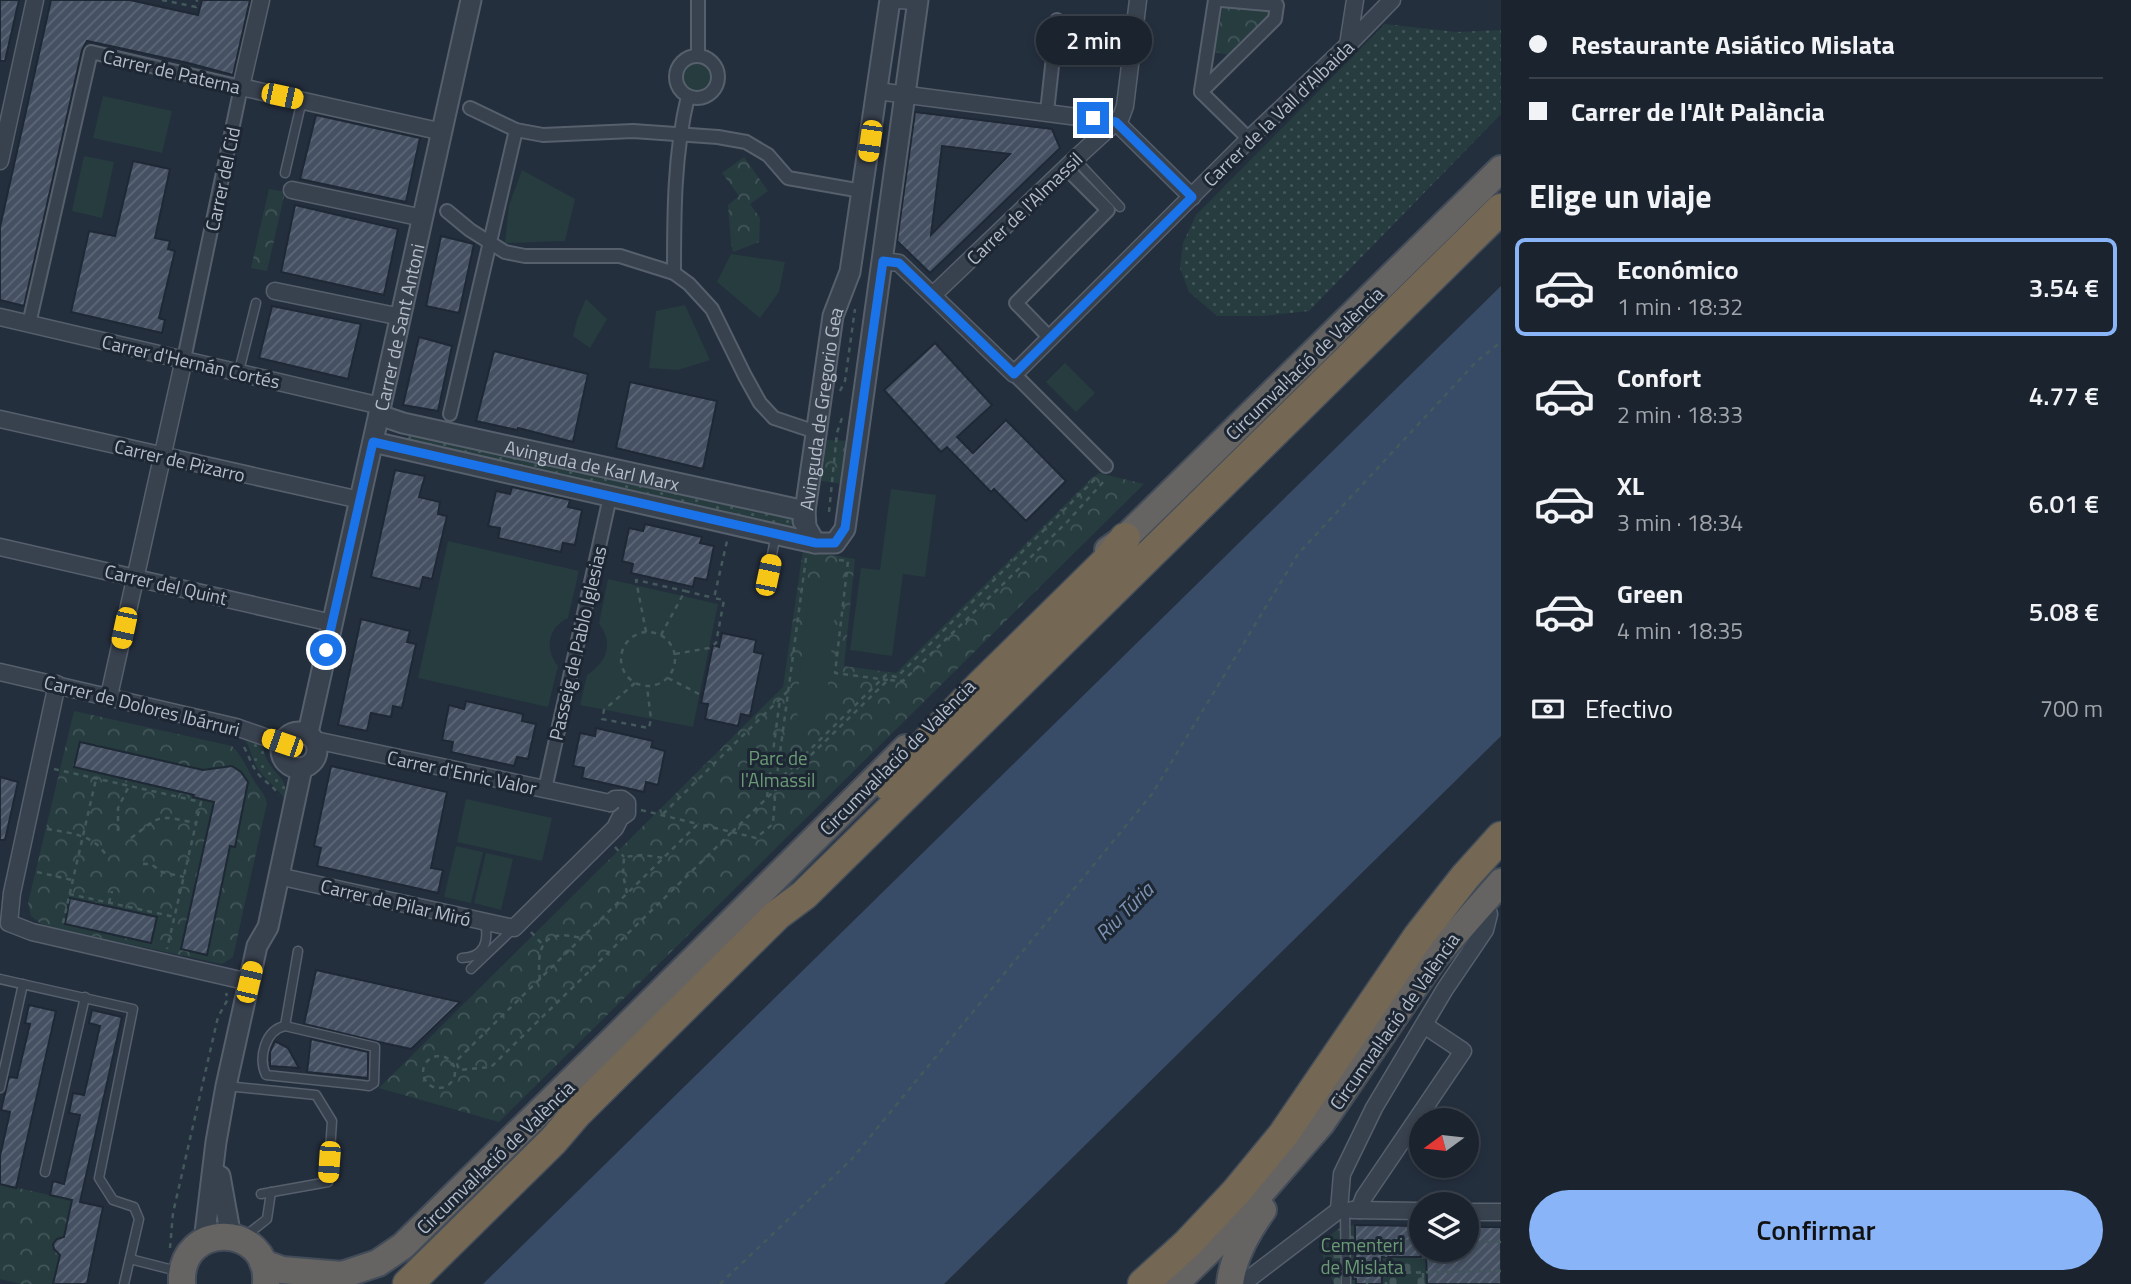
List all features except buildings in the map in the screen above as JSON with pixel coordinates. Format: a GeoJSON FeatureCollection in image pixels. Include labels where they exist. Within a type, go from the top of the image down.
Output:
{"type":"FeatureCollection","features":[{"type":"Feature","properties":{"kind":"highway","name":"Circumval·lació de València"},"geometry":{"type":"LineString","coordinates":[[265,1273],[282,1270],[342,1275],[378,1263],[403,1246],[1104,553],[1125,538],[1501,169]]}},
{"type":"Feature","properties":{"kind":"highway","name":"Circumval·lació de València"},"geometry":{"type":"LineString","coordinates":[[408,1284],[777,915],[804,895],[1501,209]]}},
{"type":"Feature","properties":{"kind":"highway"},"geometry":{"type":"LineString","coordinates":[[777,915],[793,888],[852,829],[934,734],[1109,559],[1125,538]]}},
{"type":"Feature","properties":{"kind":"highway","name":"Circumval·lació de València"},"geometry":{"type":"LineString","coordinates":[[1143,1284],[1236,1192],[1283,1135],[1418,937],[1465,877],[1501,837]]}},
{"type":"Feature","properties":{"kind":"highway","name":"Circumval·lació de València"},"geometry":{"type":"LineString","coordinates":[[1175,1284],[1217,1243],[1321,1124],[1435,957],[1501,882]]}},
{"type":"Feature","properties":{"kind":"highway"},"geometry":{"type":"LineString","coordinates":[[1235,1281],[1239,1249],[1253,1223],[1321,1124]]}},
{"type":"Feature","properties":{"kind":"highway"},"geometry":{"type":"LineString","coordinates":[[178,1269],[204,1241],[212,1238],[236,1238],[255,1250],[265,1273]]}},
{"type":"Feature","properties":{"kind":"street"},"geometry":{"type":"LineString","coordinates":[[0,161],[35,0]]}},
{"type":"Feature","properties":{"kind":"street","name":"Carrer del Cid"},"geometry":{"type":"LineString","coordinates":[[184,359],[261,0]]}},
{"type":"Feature","properties":{"kind":"street","name":"Carrer de Sant Antoni"},"geometry":{"type":"LineString","coordinates":[[312,737],[332,623],[471,0]]}},
{"type":"Feature","properties":{"kind":"street"},"geometry":{"type":"LineString","coordinates":[[698,0],[698,55]]}},
{"type":"Feature","properties":{"kind":"street","name":"Avinguda de Gregorio Gea"},"geometry":{"type":"LineString","coordinates":[[890,0],[850,272],[833,316],[805,511],[806,527],[825,549],[835,543],[845,528],[905,94],[911,0]]}},
{"type":"Feature","properties":{"kind":"street"},"geometry":{"type":"LineString","coordinates":[[1116,122],[1125,106],[1138,0]]}},
{"type":"Feature","properties":{"kind":"street"},"geometry":{"type":"LineString","coordinates":[[1201,92],[1215,0]]}},
{"type":"Feature","properties":{"kind":"street"},"geometry":{"type":"LineString","coordinates":[[1201,92],[1275,19],[1277,5],[1222,0]]}},
{"type":"Feature","properties":{"kind":"street"},"geometry":{"type":"LineString","coordinates":[[1348,45],[1355,0]]}},
{"type":"Feature","properties":{"kind":"street","name":"Carrer de la Vall d'Albaida"},"geometry":{"type":"LineString","coordinates":[[1014,374],[1392,0]]}},
{"type":"Feature","properties":{"kind":"street"},"geometry":{"type":"LineString","coordinates":[[1047,112],[1057,20]]}},
{"type":"Feature","properties":{"kind":"street","name":"Carrer de Paterna"},"geometry":{"type":"LineString","coordinates":[[29,324],[91,52],[443,132]]}},
{"type":"Feature","properties":{"kind":"street"},"geometry":{"type":"LineString","coordinates":[[698,55],[705,57],[715,65],[718,72],[717,85],[702,98],[688,96],[678,86],[676,72],[684,60],[698,55]]}},
{"type":"Feature","properties":{"kind":"street"},"geometry":{"type":"LineString","coordinates":[[877,91],[1116,122],[1192,197]]}},
{"type":"Feature","properties":{"kind":"street"},"geometry":{"type":"LineString","coordinates":[[1201,92],[1249,139]]}},
{"type":"Feature","properties":{"kind":"street"},"geometry":{"type":"LineString","coordinates":[[674,273],[675,198],[680,135],[688,96]]}},
{"type":"Feature","properties":{"kind":"street"},"geometry":{"type":"LineString","coordinates":[[470,108],[516,130],[543,135],[633,131],[746,142],[768,155],[788,178],[856,190]]}},
{"type":"Feature","properties":{"kind":"street","name":"Carrer de l'Almassil"},"geometry":{"type":"LineString","coordinates":[[933,295],[1116,122]]}},
{"type":"Feature","properties":{"kind":"street"},"geometry":{"type":"LineString","coordinates":[[451,427],[489,243],[516,130]]}},
{"type":"Feature","properties":{"kind":"street"},"geometry":{"type":"LineString","coordinates":[[1051,338],[1016,303],[1108,210],[1070,163]]}},
{"type":"Feature","properties":{"kind":"street"},"geometry":{"type":"LineString","coordinates":[[292,190],[424,218]]}},
{"type":"Feature","properties":{"kind":"street"},"geometry":{"type":"LineString","coordinates":[[447,211],[505,252],[525,256],[620,256],[674,273],[689,284],[712,309],[761,403],[774,418],[810,430]]}},
{"type":"Feature","properties":{"kind":"street"},"geometry":{"type":"LineString","coordinates":[[883,261],[899,263],[1105,466]]}},
{"type":"Feature","properties":{"kind":"street"},"geometry":{"type":"LineString","coordinates":[[275,290],[401,317]]}},
{"type":"Feature","properties":{"kind":"street","name":"Carrer d'Hernán Cortés"},"geometry":{"type":"LineString","coordinates":[[0,317],[239,371],[380,410]]}},
{"type":"Feature","properties":{"kind":"street"},"geometry":{"type":"LineString","coordinates":[[109,696],[184,359]]}},
{"type":"Feature","properties":{"kind":"street","name":"Avinguda de Karl Marx"},"geometry":{"type":"LineString","coordinates":[[380,410],[403,423],[451,427],[475,439],[805,511]]}},
{"type":"Feature","properties":{"kind":"street","name":"Carrer de Pizarro"},"geometry":{"type":"LineString","coordinates":[[0,419],[360,500]]}},
{"type":"Feature","properties":{"kind":"street","name":"Avinguda de Karl Marx"},"geometry":{"type":"LineString","coordinates":[[373,442],[784,536],[825,549]]}},
{"type":"Feature","properties":{"kind":"street","name":"Passeig de Pablo Iglesias"},"geometry":{"type":"LineString","coordinates":[[545,789],[610,497]]}},
{"type":"Feature","properties":{"kind":"street"},"geometry":{"type":"LineString","coordinates":[[784,536],[801,528],[805,511]]}},
{"type":"Feature","properties":{"kind":"street","name":"Carrer del Quint"},"geometry":{"type":"LineString","coordinates":[[0,547],[332,623]]}},
{"type":"Feature","properties":{"kind":"street","name":"Carrer de Dolores Ibárruri"},"geometry":{"type":"LineString","coordinates":[[0,672],[236,727],[282,743]]}},
{"type":"Feature","properties":{"kind":"street"},"geometry":{"type":"LineString","coordinates":[[57,684],[12,893],[9,923],[32,932],[249,982]]}},
{"type":"Feature","properties":{"kind":"street"},"geometry":{"type":"LineString","coordinates":[[294,732],[312,737],[317,746],[316,758],[312,763],[302,768],[291,766],[283,759],[282,743],[285,738],[294,732]]}},
{"type":"Feature","properties":{"kind":"street","name":"Carrer d'Enric Valor"},"geometry":{"type":"LineString","coordinates":[[312,737],[610,803],[609,812],[614,817],[624,812]]}},
{"type":"Feature","properties":{"kind":"street"},"geometry":{"type":"LineString","coordinates":[[204,1241],[226,1086],[257,946],[268,927],[302,768]]}},
{"type":"Feature","properties":{"kind":"street"},"geometry":{"type":"LineString","coordinates":[[514,928],[615,828],[624,812]]}},
{"type":"Feature","properties":{"kind":"street","name":"Carrer de Pilar Miró"},"geometry":{"type":"LineString","coordinates":[[278,876],[514,928]]}},
{"type":"Feature","properties":{"kind":"street"},"geometry":{"type":"LineString","coordinates":[[1348,1210],[1342,1174],[1374,1108],[1485,930],[1489,914]]}},
{"type":"Feature","properties":{"kind":"street"},"geometry":{"type":"LineString","coordinates":[[1235,1281],[1348,1210],[1364,1197],[1463,1051],[1424,1025]]}},
{"type":"Feature","properties":{"kind":"street"},"geometry":{"type":"LineString","coordinates":[[216,1142],[221,1192],[236,1238]]}},
{"type":"Feature","properties":{"kind":"street"},"geometry":{"type":"LineString","coordinates":[[1348,1210],[1409,1211]]}},
{"type":"Feature","properties":{"kind":"street"},"geometry":{"type":"LineString","coordinates":[[1479,1212],[1501,1212]]}},
{"type":"Feature","properties":{"kind":"lane"},"geometry":{"type":"LineString","coordinates":[[285,173],[302,100]]}},
{"type":"Feature","properties":{"kind":"lane"},"geometry":{"type":"LineString","coordinates":[[1070,163],[1120,207]]}},
{"type":"Feature","properties":{"kind":"lane"},"geometry":{"type":"LineString","coordinates":[[239,371],[256,303]]}},
{"type":"Feature","properties":{"kind":"lane"},"geometry":{"type":"LineString","coordinates":[[449,459],[451,427],[466,361]]}},
{"type":"Feature","properties":{"kind":"lane"},"geometry":{"type":"LineString","coordinates":[[469,464],[475,439]]}},
{"type":"Feature","properties":{"kind":"lane"},"geometry":{"type":"LineString","coordinates":[[768,575],[784,536]]}},
{"type":"Feature","properties":{"kind":"lane"},"geometry":{"type":"LineString","coordinates":[[462,958],[474,956],[486,943],[488,936],[485,922]]}},
{"type":"Feature","properties":{"kind":"lane"},"geometry":{"type":"LineString","coordinates":[[471,968],[514,928]]}},
{"type":"Feature","properties":{"kind":"lane"},"geometry":{"type":"LineString","coordinates":[[285,1026],[298,951]]}},
{"type":"Feature","properties":{"kind":"lane"},"geometry":{"type":"LineString","coordinates":[[0,979],[133,1009],[99,1178],[113,1200],[134,1207],[139,1219],[124,1284]]}},
{"type":"Feature","properties":{"kind":"lane"},"geometry":{"type":"LineString","coordinates":[[0,1088],[23,984]]}},
{"type":"Feature","properties":{"kind":"lane"},"geometry":{"type":"LineString","coordinates":[[46,1172],[85,997]]}},
{"type":"Feature","properties":{"kind":"lane"},"geometry":{"type":"LineString","coordinates":[[285,1026],[375,1046],[374,1083],[369,1086],[266,1074],[261,1057],[267,1040],[279,1027],[285,1026]]}},
{"type":"Feature","properties":{"kind":"lane"},"geometry":{"type":"LineString","coordinates":[[226,1086],[316,1096],[332,1121],[328,1182],[261,1194]]}},
{"type":"Feature","properties":{"kind":"lane"},"geometry":{"type":"LineString","coordinates":[[236,1238],[267,1219],[271,1192]]}},
{"type":"Feature","properties":{"kind":"lane"},"geometry":{"type":"LineString","coordinates":[[1346,1284],[1348,1210]]}},
{"type":"Feature","properties":{"kind":"lane"},"geometry":{"type":"LineString","coordinates":[[130,1259],[178,1269]]}},
{"type":"Feature","properties":{"kind":"path"},"geometry":{"type":"LineString","coordinates":[[162,0],[196,8],[197,0]]}},
{"type":"Feature","properties":{"kind":"path"},"geometry":{"type":"LineString","coordinates":[[720,1284],[851,1160],[1152,794],[1298,554],[1477,360],[1501,342]]}},
{"type":"Feature","properties":{"kind":"path"},"geometry":{"type":"LineString","coordinates":[[841,421],[837,433],[825,549],[848,561],[835,673],[903,681],[1067,522],[1106,479],[1105,466]]}},
{"type":"Feature","properties":{"kind":"path"},"geometry":{"type":"LineString","coordinates":[[835,422],[837,433]]}},
{"type":"Feature","properties":{"kind":"path"},"geometry":{"type":"LineString","coordinates":[[776,783],[886,675],[897,677],[1083,492],[1105,466]]}},
{"type":"Feature","properties":{"kind":"path"},"geometry":{"type":"LineString","coordinates":[[715,598],[731,524]]}},
{"type":"Feature","properties":{"kind":"path"},"geometry":{"type":"LineString","coordinates":[[624,812],[662,815],[756,838],[773,824],[805,560]]}},
{"type":"Feature","properties":{"kind":"path"},"geometry":{"type":"LineString","coordinates":[[646,632],[636,580],[724,600],[716,643],[709,648],[675,654]]}},
{"type":"Feature","properties":{"kind":"path"},"geometry":{"type":"LineString","coordinates":[[660,635],[685,591]]}},
{"type":"Feature","properties":{"kind":"path"},"geometry":{"type":"LineString","coordinates":[[646,632],[660,635],[669,642],[675,654],[675,666],[668,678],[656,685],[647,687],[635,683],[624,672],[622,653],[630,639],[646,632]]}},
{"type":"Feature","properties":{"kind":"path"},"geometry":{"type":"LineString","coordinates":[[668,678],[699,694]]}},
{"type":"Feature","properties":{"kind":"path"},"geometry":{"type":"LineString","coordinates":[[698,824],[456,1061],[455,1066],[453,1077],[446,1085],[430,1085],[423,1072],[426,1062],[433,1057],[443,1056],[451,1062],[455,1066],[459,1070],[491,1068],[888,680]]}},
{"type":"Feature","properties":{"kind":"path"},"geometry":{"type":"LineString","coordinates":[[635,683],[604,710],[602,719],[649,728],[651,719],[647,687]]}},
{"type":"Feature","properties":{"kind":"path"},"geometry":{"type":"LineString","coordinates":[[662,815],[788,691]]}},
{"type":"Feature","properties":{"kind":"path"},"geometry":{"type":"LineString","coordinates":[[767,797],[780,699]]}},
{"type":"Feature","properties":{"kind":"path"},"geometry":{"type":"LineString","coordinates":[[240,743],[246,749],[254,767],[275,789],[281,800]]}},
{"type":"Feature","properties":{"kind":"path"},"geometry":{"type":"LineString","coordinates":[[54,769],[201,802],[164,962]]}},
{"type":"Feature","properties":{"kind":"path"},"geometry":{"type":"LineString","coordinates":[[62,926],[96,778]]}},
{"type":"Feature","properties":{"kind":"path"},"geometry":{"type":"LineString","coordinates":[[117,831],[118,808],[129,786]]}},
{"type":"Feature","properties":{"kind":"path"},"geometry":{"type":"LineString","coordinates":[[131,838],[162,816],[196,823]]}},
{"type":"Feature","properties":{"kind":"path"},"geometry":{"type":"LineString","coordinates":[[47,829],[82,836],[97,844],[106,855]]}},
{"type":"Feature","properties":{"kind":"path"},"geometry":{"type":"LineString","coordinates":[[627,894],[623,875],[625,857],[643,855],[664,858]]}},
{"type":"Feature","properties":{"kind":"path"},"geometry":{"type":"LineString","coordinates":[[143,864],[151,864],[162,872],[184,877]]}},
{"type":"Feature","properties":{"kind":"path"},"geometry":{"type":"LineString","coordinates":[[37,872],[72,880]]}},
{"type":"Feature","properties":{"kind":"path"},"geometry":{"type":"LineString","coordinates":[[109,903],[112,891]]}},
{"type":"Feature","properties":{"kind":"path"},"geometry":{"type":"LineString","coordinates":[[69,894],[175,917]]}},
{"type":"Feature","properties":{"kind":"path"},"geometry":{"type":"LineString","coordinates":[[540,980],[538,962],[540,950],[546,942],[566,934],[582,938]]}},
{"type":"Feature","properties":{"kind":"path"},"geometry":{"type":"LineString","coordinates":[[178,1269],[176,1200],[218,1017],[225,1002]]}},
{"type":"Feature","properties":{"kind":"path"},"geometry":{"type":"LineString","coordinates":[[1367,1284],[1366,1240],[1409,1241]]}},
{"type":"Feature","properties":{"kind":"path"},"geometry":{"type":"LineString","coordinates":[[1385,1241],[1386,1284]]}},
{"type":"Feature","properties":{"kind":"path"},"geometry":{"type":"LineString","coordinates":[[1479,1242],[1501,1242]]}},
{"type":"Feature","properties":{"kind":"path"},"geometry":{"type":"LineString","coordinates":[[1386,1273],[1501,1271]]}},
{"type":"Feature","properties":{"kind":"path"},"geometry":{"type":"LineString","coordinates":[[1423,1273],[1423,1284]]}},
{"type":"Feature","properties":{"kind":"green space"},"geometry":{"type":"Polygon","coordinates":[[[1223,6],[1274,10],[1234,56],[1215,52],[1223,6]]]}},
{"type":"Feature","properties":{"kind":"green space"},"geometry":{"type":"Polygon","coordinates":[[[1385,24],[1456,32],[1501,30],[1501,114],[1309,311],[1263,316],[1217,316],[1189,292],[1180,268],[1183,243],[1196,215],[1385,24]]]}},
{"type":"Feature","properties":{"kind":"green space"},"geometry":{"type":"Polygon","coordinates":[[[698,62],[709,66],[713,77],[709,88],[698,92],[687,88],[683,77],[687,66],[698,62]]]}},
{"type":"Feature","properties":{"kind":"green space"},"geometry":{"type":"Polygon","coordinates":[[[103,96],[172,111],[162,153],[93,138],[103,96]]]}},
{"type":"Feature","properties":{"kind":"green space"},"geometry":{"type":"Polygon","coordinates":[[[84,156],[114,162],[102,218],[72,211],[84,156]]]}},
{"type":"Feature","properties":{"kind":"green space"},"geometry":{"type":"Polygon","coordinates":[[[744,157],[768,191],[750,204],[760,218],[759,242],[733,252],[728,205],[739,196],[722,173],[744,157]]]}},
{"type":"Feature","properties":{"kind":"green space"},"geometry":{"type":"Polygon","coordinates":[[[522,170],[575,199],[565,241],[505,243],[509,205],[522,170]]]}},
{"type":"Feature","properties":{"kind":"green space"},"geometry":{"type":"Polygon","coordinates":[[[269,189],[285,192],[267,271],[251,268],[269,189]]]}},
{"type":"Feature","properties":{"kind":"green space"},"geometry":{"type":"Polygon","coordinates":[[[731,254],[785,262],[779,292],[760,318],[717,282],[731,254]]]}},
{"type":"Feature","properties":{"kind":"green space"},"geometry":{"type":"Polygon","coordinates":[[[586,299],[607,319],[590,348],[573,336],[586,299]]]}},
{"type":"Feature","properties":{"kind":"green space"},"geometry":{"type":"Polygon","coordinates":[[[685,305],[710,360],[678,370],[649,368],[656,311],[685,305]]]}},
{"type":"Feature","properties":{"kind":"green space"},"geometry":{"type":"Polygon","coordinates":[[[1065,363],[1095,393],[1076,412],[1046,382],[1065,363]]]}},
{"type":"Feature","properties":{"kind":"green space"},"geometry":{"type":"Polygon","coordinates":[[[410,427],[793,517],[790,533],[407,445],[410,427]]]}},
{"type":"Feature","properties":{"kind":"green space"},"geometry":{"type":"Polygon","coordinates":[[[827,440],[850,441],[844,484],[821,481],[827,440]]]}},
{"type":"Feature","properties":{"kind":"green space","name":"Parc de l'Almassil"},"geometry":{"type":"Polygon","coordinates":[[[1099,473],[1144,484],[499,1122],[379,1088],[783,687],[803,550],[855,559],[844,666],[896,673],[1099,473]]]}},
{"type":"Feature","properties":{"kind":"green space"},"geometry":{"type":"Polygon","coordinates":[[[891,489],[936,495],[925,577],[903,574],[892,656],[850,650],[861,568],[880,570],[891,489]]]}},
{"type":"Feature","properties":{"kind":"green space"},"geometry":{"type":"Polygon","coordinates":[[[448,541],[579,571],[568,618],[556,627],[550,639],[551,653],[558,666],[548,707],[418,678],[448,541]]]}},
{"type":"Feature","properties":{"kind":"green space"},"geometry":{"type":"Polygon","coordinates":[[[608,579],[718,604],[693,727],[580,705],[587,675],[604,658],[606,652],[606,638],[599,624],[608,579]]]}},
{"type":"Feature","properties":{"kind":"green space"},"geometry":{"type":"Polygon","coordinates":[[[810,580],[838,583],[825,714],[818,722],[808,724],[800,720],[796,711],[810,580]]]}},
{"type":"Feature","properties":{"kind":"green space"},"geometry":{"type":"Polygon","coordinates":[[[74,711],[232,746],[264,795],[267,803],[233,957],[222,964],[44,926],[31,916],[28,903],[74,711]]]}},
{"type":"Feature","properties":{"kind":"green space"},"geometry":{"type":"Polygon","coordinates":[[[243,737],[258,742],[263,748],[267,760],[283,781],[285,800],[258,769],[243,737]]]}},
{"type":"Feature","properties":{"kind":"green space"},"geometry":{"type":"Polygon","coordinates":[[[466,799],[552,818],[542,861],[457,842],[466,799]]]}},
{"type":"Feature","properties":{"kind":"green space"},"geometry":{"type":"Polygon","coordinates":[[[456,846],[483,852],[471,903],[444,897],[456,846]]]}},
{"type":"Feature","properties":{"kind":"green space"},"geometry":{"type":"Polygon","coordinates":[[[486,853],[513,859],[501,910],[474,903],[486,853]]]}},
{"type":"Feature","properties":{"kind":"green space"},"geometry":{"type":"Polygon","coordinates":[[[0,1184],[72,1200],[63,1239],[57,1239],[53,1244],[54,1249],[60,1253],[53,1284],[21,1284],[0,1279],[0,1184]]]}},
{"type":"Feature","properties":{"kind":"green space","name":"Cementeri de Mislata"},"geometry":{"type":"Polygon","coordinates":[[[1355,1225],[1409,1226],[1409,1262],[1479,1262],[1479,1227],[1501,1227],[1501,1284],[1334,1284],[1318,1244],[1340,1228],[1355,1225]]]}},
{"type":"Feature","properties":{"kind":"water","name":"Riu Túria"},"geometry":{"type":"Polygon","coordinates":[[[1501,286],[1501,736],[944,1284],[483,1284],[1501,286]]]}},
{"type":"Feature","properties":{"kind":"route"},"geometry":{"type":"LineString","coordinates":[[326,650],[373,442],[816,543],[835,543],[845,528],[883,261],[899,263],[1014,374],[1192,197],[1116,122],[1093,118]]}}]}
